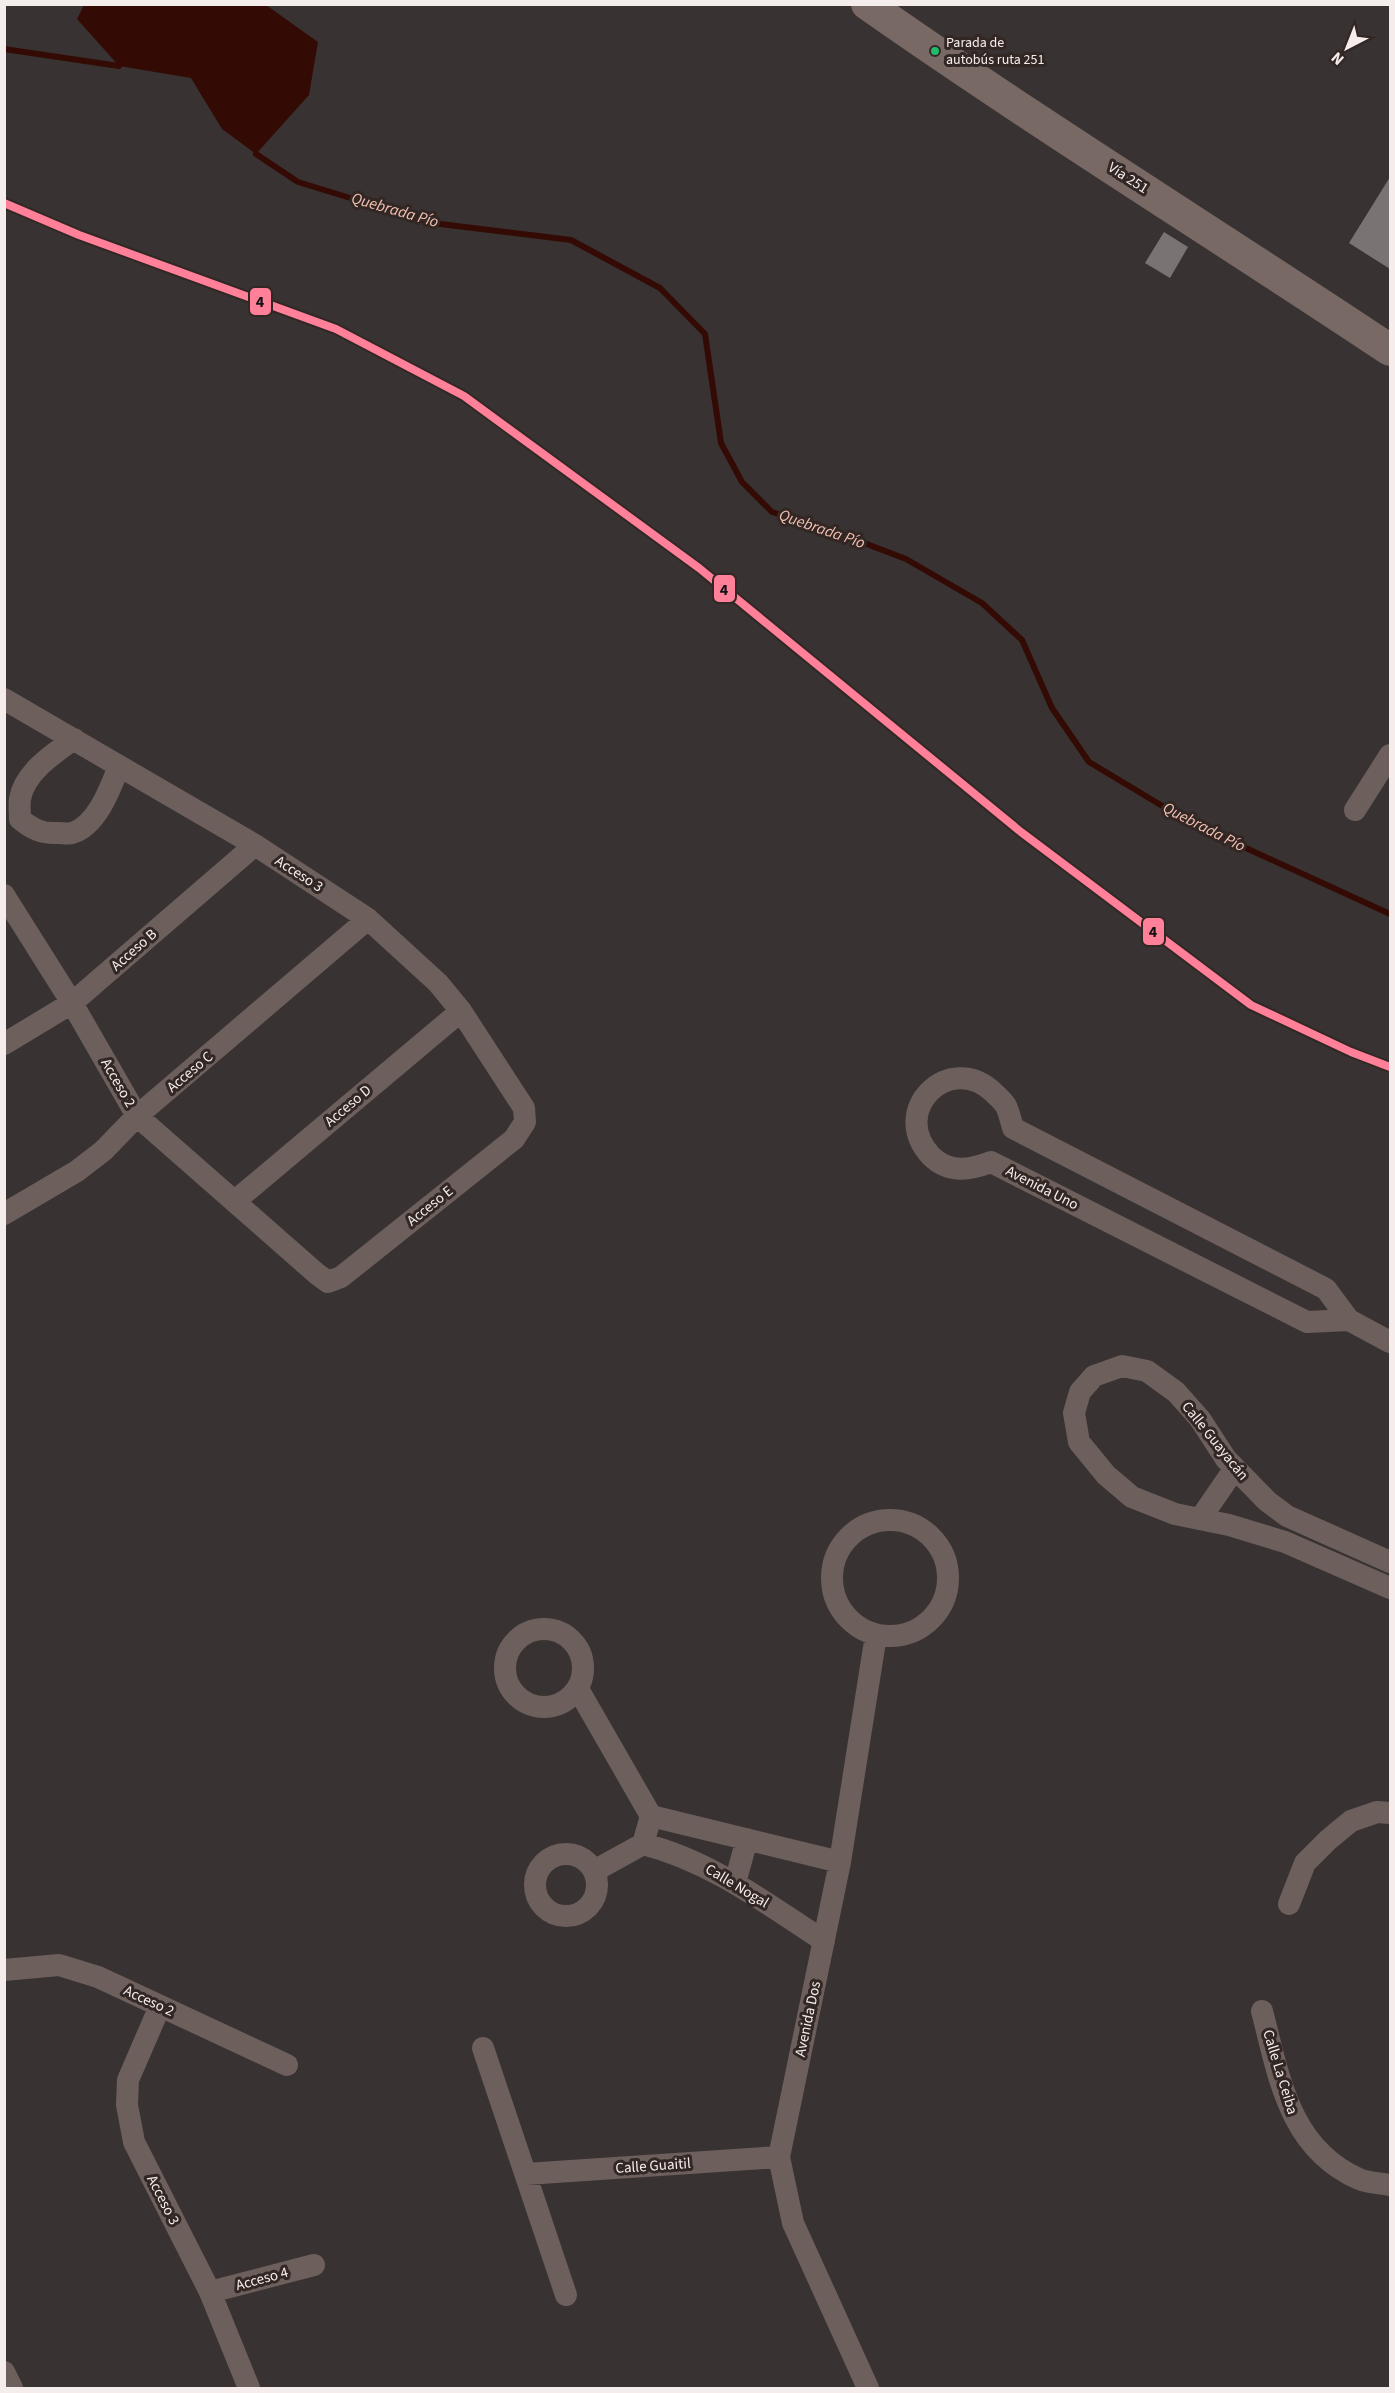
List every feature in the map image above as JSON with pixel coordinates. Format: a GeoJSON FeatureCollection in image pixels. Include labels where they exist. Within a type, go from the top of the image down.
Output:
{"type":"FeatureCollection","features":[{"type":"Feature","properties":{"kind":"main road","name":"Vía 251"},"geometry":{"type":"LineString","coordinates":[[867,4],[984,86],[1129,178],[1390,350]]}},
{"type":"Feature","properties":{"kind":"street","name":"Acceso 3"},"geometry":{"type":"LineString","coordinates":[[4,699],[255,845],[368,920],[438,982],[461,1011],[524,1108],[525,1122]]}},
{"type":"Feature","properties":{"kind":"street"},"geometry":{"type":"LineString","coordinates":[[74,739],[55,753],[28,780],[12,823],[49,834],[73,833],[88,822],[100,807],[109,792],[119,766]]}},
{"type":"Feature","properties":{"kind":"street"},"geometry":{"type":"LineString","coordinates":[[1355,810],[1390,755]]}},
{"type":"Feature","properties":{"kind":"street","name":"Acceso B"},"geometry":{"type":"LineString","coordinates":[[4,1044],[72,1003],[255,845]]}},
{"type":"Feature","properties":{"kind":"street","name":"Acceso 2"},"geometry":{"type":"LineString","coordinates":[[4,895],[72,1003],[137,1116],[316,1274],[328,1282]]}},
{"type":"Feature","properties":{"kind":"street","name":"Acceso C"},"geometry":{"type":"LineString","coordinates":[[4,1214],[77,1171],[104,1150],[137,1116],[368,920]]}},
{"type":"Feature","properties":{"kind":"street","name":"Acceso D"},"geometry":{"type":"LineString","coordinates":[[235,1202],[461,1011]]}},
{"type":"Feature","properties":{"kind":"street","name":"Avenida Uno"},"geometry":{"type":"LineString","coordinates":[[1349,1320],[1307,1322],[992,1162],[973,1169],[951,1169],[935,1160],[921,1145],[916,1131],[917,1114],[923,1098],[935,1086],[950,1080],[970,1079],[989,1088],[1006,1104],[1013,1128],[1326,1289],[1349,1320],[1390,1342]]}},
{"type":"Feature","properties":{"kind":"street","name":"Acceso E"},"geometry":{"type":"LineString","coordinates":[[328,1282],[341,1278],[514,1139],[525,1122]]}},
{"type":"Feature","properties":{"kind":"street","name":"Calle Guayacán"},"geometry":{"type":"LineString","coordinates":[[1390,1562],[1355,1544],[1287,1516],[1267,1501],[1226,1459],[1200,1419],[1176,1392],[1147,1371],[1122,1366],[1094,1376],[1080,1392],[1074,1413],[1079,1442],[1106,1475],[1132,1497],[1175,1514],[1229,1525],[1286,1542],[1390,1588]]}},
{"type":"Feature","properties":{"kind":"street"},"geometry":{"type":"LineString","coordinates":[[1200,1519],[1235,1468]]}},
{"type":"Feature","properties":{"kind":"street"},"geometry":{"type":"LineString","coordinates":[[878,1520],[898,1520],[914,1524],[931,1536],[944,1554],[949,1573],[946,1595],[937,1613],[923,1627],[897,1636],[876,1635],[858,1626],[838,1604],[832,1585],[833,1564],[844,1542],[859,1528],[878,1520]]}},
{"type":"Feature","properties":{"kind":"street"},"geometry":{"type":"LineString","coordinates":[[1342,1568],[1355,1544]]}},
{"type":"Feature","properties":{"kind":"street","name":"Avenida Dos"},"geometry":{"type":"LineString","coordinates":[[868,2388],[793,2223],[779,2157],[840,1862],[876,1635]]}},
{"type":"Feature","properties":{"kind":"street"},"geometry":{"type":"LineString","coordinates":[[578,1689],[651,1816],[643,1844],[594,1871]]}},
{"type":"Feature","properties":{"kind":"street"},"geometry":{"type":"LineString","coordinates":[[1289,1904],[1305,1863],[1328,1840],[1351,1821],[1377,1812],[1390,1814]]}},
{"type":"Feature","properties":{"kind":"street"},"geometry":{"type":"LineString","coordinates":[[651,1816],[840,1862]]}},
{"type":"Feature","properties":{"kind":"street"},"geometry":{"type":"LineString","coordinates":[[735,1883],[747,1839]]}},
{"type":"Feature","properties":{"kind":"street","name":"Calle Nogal"},"geometry":{"type":"LineString","coordinates":[[643,1844],[671,1851],[735,1883],[824,1941]]}},
{"type":"Feature","properties":{"kind":"street","name":"Acceso 2"},"geometry":{"type":"LineString","coordinates":[[4,1970],[59,1965],[98,1977],[286,2065]]}},
{"type":"Feature","properties":{"kind":"street","name":"Acceso 3"},"geometry":{"type":"LineString","coordinates":[[160,2006],[128,2079],[127,2105],[134,2142],[210,2292],[249,2388]]}},
{"type":"Feature","properties":{"kind":"street","name":"Calle La Ceiba"},"geometry":{"type":"LineString","coordinates":[[1262,2011],[1286,2101],[1299,2128],[1326,2159],[1360,2180],[1390,2185]]}},
{"type":"Feature","properties":{"kind":"street"},"geometry":{"type":"LineString","coordinates":[[483,2048],[566,2295]]}},
{"type":"Feature","properties":{"kind":"street","name":"Calle Guaitil"},"geometry":{"type":"LineString","coordinates":[[526,2174],[779,2157]]}},
{"type":"Feature","properties":{"kind":"street","name":"Acceso 4"},"geometry":{"type":"LineString","coordinates":[[210,2292],[314,2265]]}},
{"type":"Feature","properties":{"kind":"street"},"geometry":{"type":"LineString","coordinates":[[4,2372],[12,2388]]}},
{"type":"Feature","properties":{"kind":"shaded area"},"geometry":{"type":"Polygon","coordinates":[[[84,5],[266,5],[318,42],[309,95],[256,154],[222,129],[191,78],[119,66],[77,19],[84,5]]]}},
{"type":"Feature","properties":{"kind":"building"},"geometry":{"type":"Polygon","coordinates":[[[1390,177],[1390,269],[1349,243],[1390,177]]]}},
{"type":"Feature","properties":{"kind":"building"},"geometry":{"type":"Polygon","coordinates":[[[1164,232],[1188,247],[1170,278],[1145,263],[1164,232]]]}},
{"type":"Feature","properties":{"kind":"waterway"},"geometry":{"type":"LineString","coordinates":[[4,49],[119,66]]}},
{"type":"Feature","properties":{"kind":"waterway","name":"Quebrada Pío"},"geometry":{"type":"LineString","coordinates":[[256,154],[298,182],[432,223],[571,240],[660,288],[705,334],[721,443],[742,482],[772,512],[838,533],[906,559],[982,603],[1022,640],[1052,708],[1089,762],[1189,822],[1390,914]]}},
{"type":"Feature","properties":{"kind":"rail line","name":"4"},"geometry":{"type":"LineString","coordinates":[[4,203],[79,235],[336,329],[464,396],[699,568],[1021,832],[1251,1005],[1351,1052],[1390,1067]]}},
{"type":"Feature","properties":{"kind":"place","name":"Parada de autobús ruta 251"},"geometry":{"type":"Point","coordinates":[935,51]}}]}
